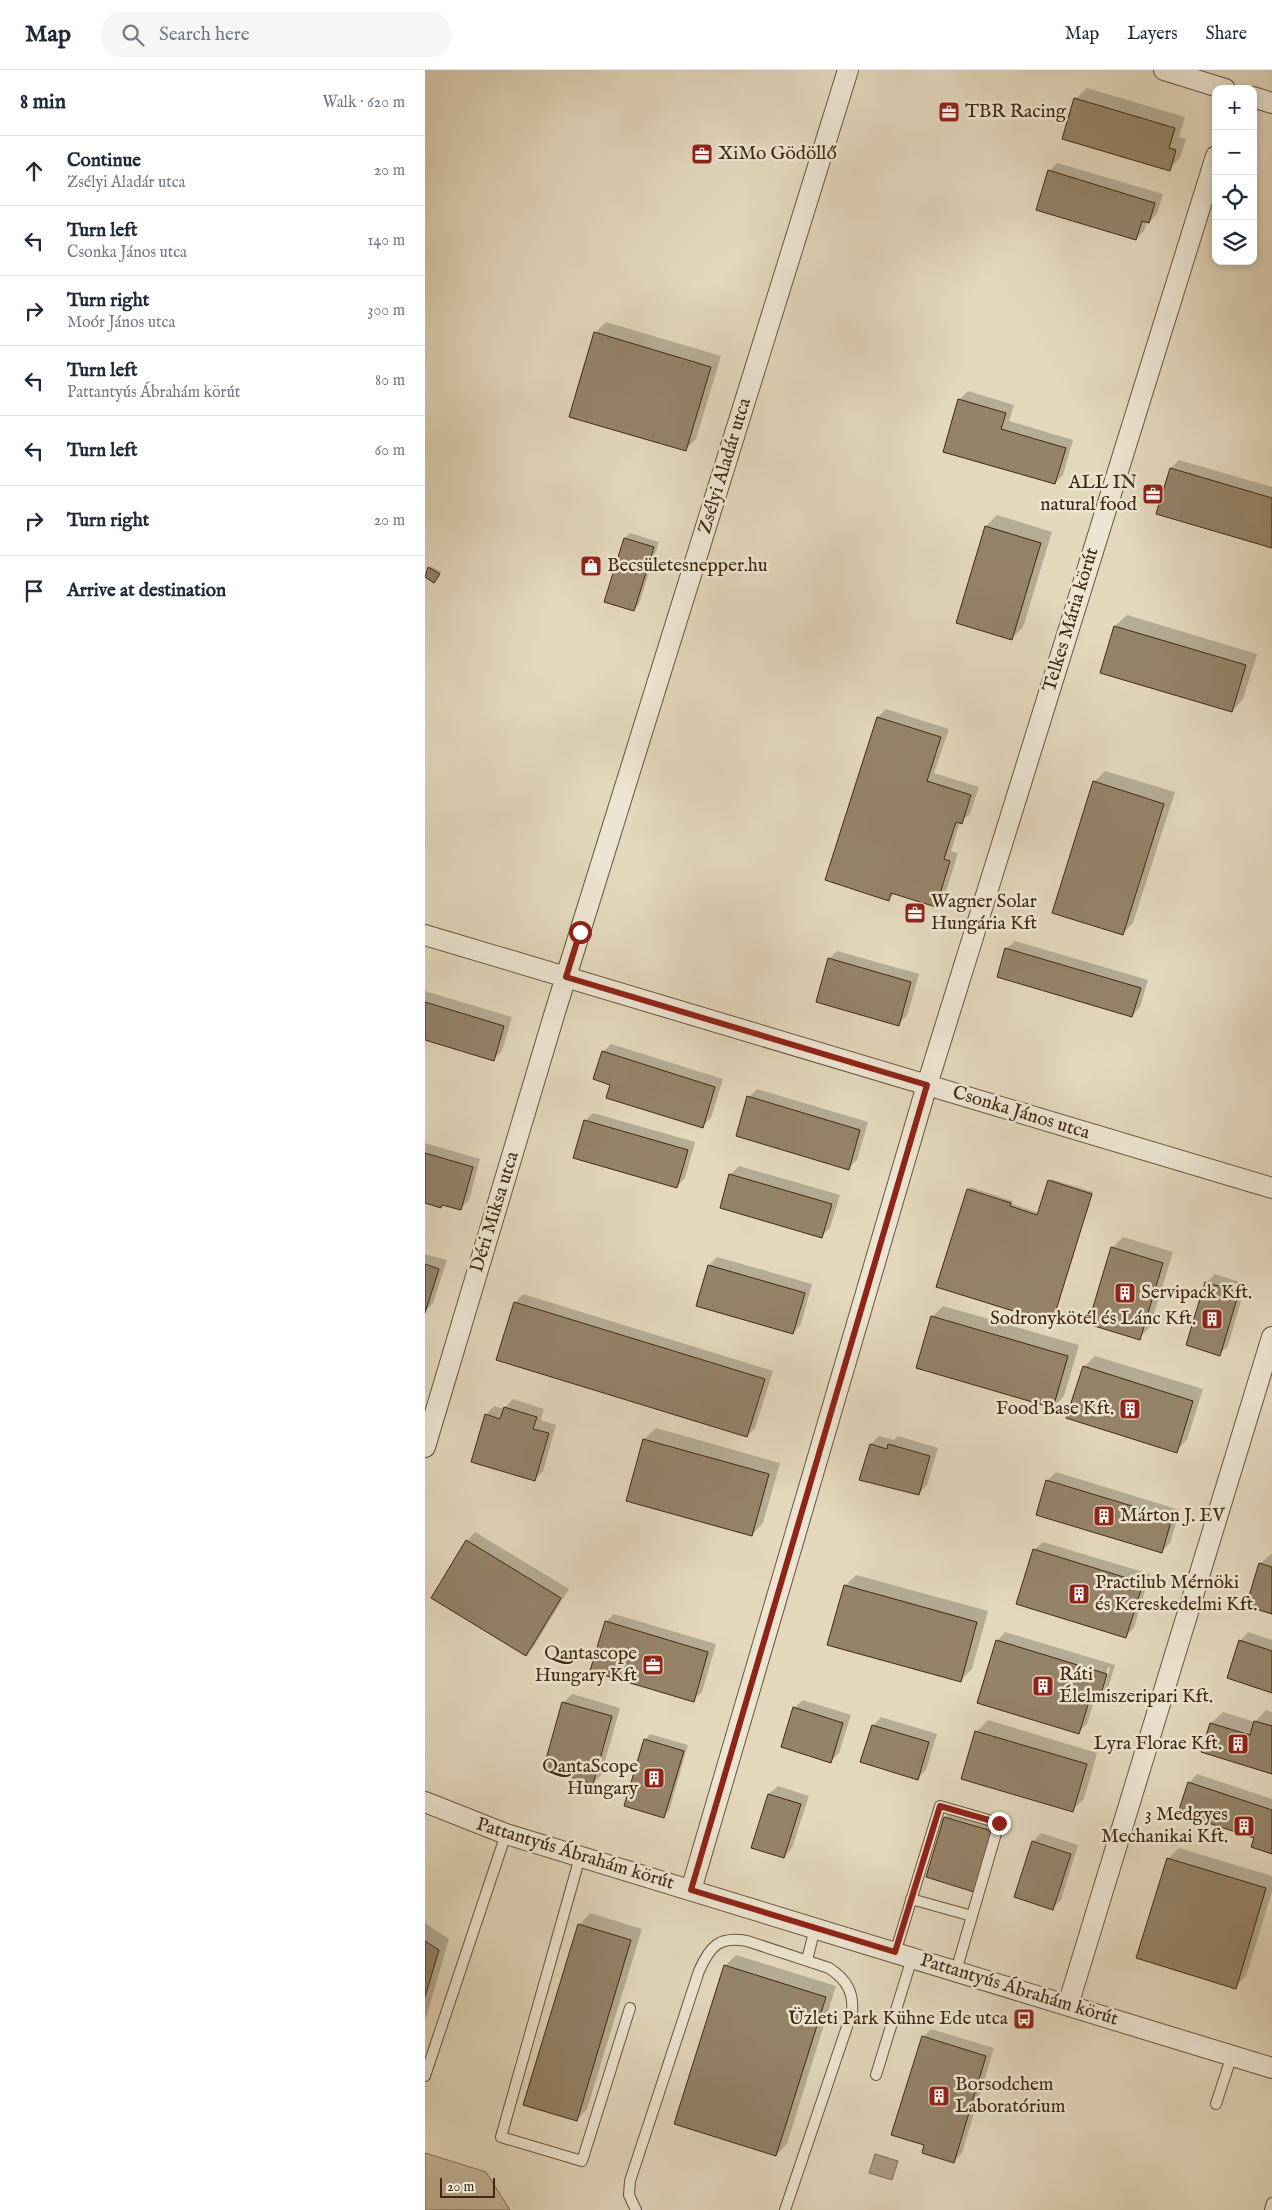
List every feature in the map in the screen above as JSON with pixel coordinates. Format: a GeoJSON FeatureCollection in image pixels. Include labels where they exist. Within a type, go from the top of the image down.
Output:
{"type":"FeatureCollection","features":[{"type":"Feature","properties":{"kind":"street","name":"Zsélyi Aladár utca"},"geometry":{"type":"LineString","coordinates":[[566,977],[848,70]]}},
{"type":"Feature","properties":{"kind":"street"},"geometry":{"type":"LineString","coordinates":[[1163,70],[1212,85]]}},
{"type":"Feature","properties":{"kind":"street"},"geometry":{"type":"LineString","coordinates":[[1257,98],[1272,103]]}},
{"type":"Feature","properties":{"kind":"street","name":"Telkes Mária körút"},"geometry":{"type":"LineString","coordinates":[[691,1890],[927,1085],[1212,169]]}},
{"type":"Feature","properties":{"kind":"street","name":"Csonka János utca"},"geometry":{"type":"LineString","coordinates":[[425,935],[1272,1188]]}},
{"type":"Feature","properties":{"kind":"street","name":"Déri Miksa utca"},"geometry":{"type":"LineString","coordinates":[[425,1447],[566,977]]}},
{"type":"Feature","properties":{"kind":"street"},"geometry":{"type":"LineString","coordinates":[[1068,2005],[1272,1337]]}},
{"type":"Feature","properties":{"kind":"street","name":"Pattantyús Ábrahám körút"},"geometry":{"type":"LineString","coordinates":[[425,1802],[506,1834],[1272,2068]]}},
{"type":"Feature","properties":{"kind":"lane"},"geometry":{"type":"LineString","coordinates":[[876,2075],[903,1955],[911,1899],[940,1806],[999,1823],[956,1971]]}},
{"type":"Feature","properties":{"kind":"lane"},"geometry":{"type":"LineString","coordinates":[[425,2076],[506,1834]]}},
{"type":"Feature","properties":{"kind":"lane"},"geometry":{"type":"LineString","coordinates":[[580,1857],[501,2137],[582,2160],[630,2008]]}},
{"type":"Feature","properties":{"kind":"lane"},"geometry":{"type":"LineString","coordinates":[[911,1899],[972,1916]]}},
{"type":"Feature","properties":{"kind":"lane"},"geometry":{"type":"LineString","coordinates":[[807,1960],[815,1928]]}},
{"type":"Feature","properties":{"kind":"lane"},"geometry":{"type":"LineString","coordinates":[[636,2210],[629,2195],[629,2181],[699,1971],[711,1948],[722,1941],[733,1938],[829,1968],[841,1975],[853,1998],[852,2012],[785,2210]]}},
{"type":"Feature","properties":{"kind":"lane"},"geometry":{"type":"LineString","coordinates":[[1216,2104],[1232,2055]]}},
{"type":"Feature","properties":{"kind":"lane"},"geometry":{"type":"LineString","coordinates":[[1270,2210],[1272,2203]]}},
{"type":"Feature","properties":{"kind":"shaded area"},"geometry":{"type":"Polygon","coordinates":[[[425,2153],[486,2172],[510,2210],[425,2210],[425,2153]]]}},
{"type":"Feature","properties":{"kind":"shaded area"},"geometry":{"type":"Polygon","coordinates":[[[875,2154],[898,2161],[892,2180],[869,2173],[875,2154]]]}},
{"type":"Feature","properties":{"kind":"building"},"geometry":{"type":"Polygon","coordinates":[[[1074,98],[1175,128],[1169,148],[1176,150],[1170,171],[1062,139],[1074,98]]]}},
{"type":"Feature","properties":{"kind":"building"},"geometry":{"type":"Polygon","coordinates":[[[1048,170],[1155,203],[1149,223],[1142,221],[1136,240],[1036,210],[1048,170]]]}},
{"type":"Feature","properties":{"kind":"building"},"geometry":{"type":"Polygon","coordinates":[[[594,332],[711,367],[686,451],[569,417],[594,332]]]}},
{"type":"Feature","properties":{"kind":"building"},"geometry":{"type":"Polygon","coordinates":[[[958,399],[1006,413],[1001,429],[1066,448],[1055,484],[943,452],[958,399]]]}},
{"type":"Feature","properties":{"kind":"building"},"geometry":{"type":"Polygon","coordinates":[[[1170,468],[1272,498],[1272,548],[1156,514],[1170,468]]]}},
{"type":"Feature","properties":{"kind":"building"},"geometry":{"type":"Polygon","coordinates":[[[985,526],[1041,543],[1012,640],[956,623],[985,526]]]}},
{"type":"Feature","properties":{"kind":"building"},"geometry":{"type":"Polygon","coordinates":[[[624,538],[654,547],[634,611],[604,602],[624,538]]]}},
{"type":"Feature","properties":{"kind":"building"},"geometry":{"type":"Polygon","coordinates":[[[428,567],[440,574],[434,583],[425,577],[428,567]]]}},
{"type":"Feature","properties":{"kind":"building"},"geometry":{"type":"Polygon","coordinates":[[[1114,626],[1246,665],[1232,712],[1100,673],[1114,626]]]}},
{"type":"Feature","properties":{"kind":"building"},"geometry":{"type":"Polygon","coordinates":[[[877,717],[941,737],[927,781],[971,795],[962,824],[956,822],[944,859],[950,861],[936,907],[891,893],[889,901],[825,880],[877,717]]]}},
{"type":"Feature","properties":{"kind":"building"},"geometry":{"type":"Polygon","coordinates":[[[1093,781],[1164,804],[1123,935],[1052,913],[1093,781]]]}},
{"type":"Feature","properties":{"kind":"building"},"geometry":{"type":"Polygon","coordinates":[[[1005,948],[1141,988],[1132,1017],[997,977],[1005,948]]]}},
{"type":"Feature","properties":{"kind":"building"},"geometry":{"type":"Polygon","coordinates":[[[828,958],[911,982],[899,1026],[816,1002],[828,958]]]}},
{"type":"Feature","properties":{"kind":"building"},"geometry":{"type":"Polygon","coordinates":[[[425,1002],[504,1026],[494,1061],[425,1040],[425,1002]]]}},
{"type":"Feature","properties":{"kind":"building"},"geometry":{"type":"Polygon","coordinates":[[[602,1051],[715,1087],[703,1128],[606,1098],[610,1085],[593,1079],[602,1051]]]}},
{"type":"Feature","properties":{"kind":"building"},"geometry":{"type":"Polygon","coordinates":[[[747,1096],[860,1130],[849,1170],[736,1136],[747,1096]]]}},
{"type":"Feature","properties":{"kind":"building"},"geometry":{"type":"Polygon","coordinates":[[[584,1120],[688,1150],[677,1188],[573,1158],[584,1120]]]}},
{"type":"Feature","properties":{"kind":"building"},"geometry":{"type":"Polygon","coordinates":[[[425,1153],[473,1167],[461,1210],[442,1205],[441,1208],[425,1203],[425,1153]]]}},
{"type":"Feature","properties":{"kind":"building"},"geometry":{"type":"Polygon","coordinates":[[[729,1174],[832,1204],[822,1238],[720,1208],[729,1174]]]}},
{"type":"Feature","properties":{"kind":"building"},"geometry":{"type":"Polygon","coordinates":[[[1048,1180],[1092,1194],[1052,1323],[936,1287],[967,1189],[1011,1203],[1010,1206],[1037,1215],[1048,1180]]]}},
{"type":"Feature","properties":{"kind":"building","name":"Servipack Kft."},"geometry":{"type":"Polygon","coordinates":[[[1111,1247],[1163,1263],[1140,1340],[1088,1324],[1111,1247]]]}},
{"type":"Feature","properties":{"kind":"building"},"geometry":{"type":"Polygon","coordinates":[[[425,1264],[439,1269],[425,1313],[425,1264]]]}},
{"type":"Feature","properties":{"kind":"building"},"geometry":{"type":"Polygon","coordinates":[[[708,1265],[805,1293],[793,1334],[696,1306],[708,1265]]]}},
{"type":"Feature","properties":{"kind":"building","name":"Sodronykötél és Lánc Kft."},"geometry":{"type":"Polygon","coordinates":[[[1205,1282],[1239,1292],[1220,1356],[1186,1345],[1205,1282]]]}},
{"type":"Feature","properties":{"kind":"building"},"geometry":{"type":"Polygon","coordinates":[[[514,1302],[765,1379],[747,1437],[496,1360],[514,1302]]]}},
{"type":"Feature","properties":{"kind":"building"},"geometry":{"type":"Polygon","coordinates":[[[931,1316],[1068,1356],[1053,1408],[916,1368],[931,1316]]]}},
{"type":"Feature","properties":{"kind":"building","name":"Food Base Kft."},"geometry":{"type":"Polygon","coordinates":[[[1083,1366],[1193,1401],[1177,1453],[1066,1418],[1083,1366]]]}},
{"type":"Feature","properties":{"kind":"building"},"geometry":{"type":"Polygon","coordinates":[[[504,1407],[537,1417],[533,1429],[549,1433],[535,1481],[471,1462],[485,1414],[500,1419],[504,1407]]]}},
{"type":"Feature","properties":{"kind":"building"},"geometry":{"type":"Polygon","coordinates":[[[643,1439],[769,1474],[752,1536],[626,1501],[643,1439]]]}},
{"type":"Feature","properties":{"kind":"building"},"geometry":{"type":"Polygon","coordinates":[[[870,1444],[887,1449],[888,1444],[930,1456],[919,1495],[859,1480],[870,1444]]]}},
{"type":"Feature","properties":{"kind":"building","name":"Márton J. EV"},"geometry":{"type":"Polygon","coordinates":[[[1046,1480],[1172,1518],[1162,1553],[1036,1515],[1046,1480]]]}},
{"type":"Feature","properties":{"kind":"building"},"geometry":{"type":"Polygon","coordinates":[[[466,1540],[561,1598],[526,1656],[431,1598],[466,1540]]]}},
{"type":"Feature","properties":{"kind":"building","name":"Practilub Mérnöki és Kereskedelmi Kft."},"geometry":{"type":"Polygon","coordinates":[[[1033,1549],[1143,1583],[1126,1638],[1016,1604],[1033,1549]]]}},
{"type":"Feature","properties":{"kind":"building"},"geometry":{"type":"Polygon","coordinates":[[[1259,1563],[1272,1567],[1272,1614],[1246,1606],[1259,1563]]]}},
{"type":"Feature","properties":{"kind":"building"},"geometry":{"type":"Polygon","coordinates":[[[844,1585],[977,1622],[961,1682],[827,1645],[844,1585]]]}},
{"type":"Feature","properties":{"kind":"building"},"geometry":{"type":"Polygon","coordinates":[[[605,1621],[708,1652],[694,1702],[590,1671],[605,1621]]]}},
{"type":"Feature","properties":{"kind":"building","name":"Ráti Élelmiszeripari Kft."},"geometry":{"type":"Polygon","coordinates":[[[996,1640],[1107,1674],[1099,1701],[1090,1698],[1079,1734],[977,1703],[996,1640]]]}},
{"type":"Feature","properties":{"kind":"building"},"geometry":{"type":"Polygon","coordinates":[[[1239,1640],[1272,1651],[1272,1693],[1227,1678],[1239,1640]]]}},
{"type":"Feature","properties":{"kind":"building"},"geometry":{"type":"Polygon","coordinates":[[[562,1702],[612,1716],[593,1784],[543,1770],[562,1702]]]}},
{"type":"Feature","properties":{"kind":"building"},"geometry":{"type":"Polygon","coordinates":[[[793,1707],[843,1723],[831,1763],[781,1747],[793,1707]]]}},
{"type":"Feature","properties":{"kind":"building","name":"Lyra Florae Kft."},"geometry":{"type":"Polygon","coordinates":[[[1254,1721],[1272,1726],[1272,1774],[1201,1752],[1210,1723],[1250,1735],[1254,1721]]]}},
{"type":"Feature","properties":{"kind":"building"},"geometry":{"type":"Polygon","coordinates":[[[872,1725],[929,1742],[918,1780],[860,1762],[872,1725]]]}},
{"type":"Feature","properties":{"kind":"building"},"geometry":{"type":"Polygon","coordinates":[[[975,1731],[1087,1764],[1073,1812],[961,1779],[975,1731]]]}},
{"type":"Feature","properties":{"kind":"building","name":"QantaScope Hungary"},"geometry":{"type":"Polygon","coordinates":[[[644,1739],[684,1751],[664,1818],[624,1806],[644,1739]]]}},
{"type":"Feature","properties":{"kind":"building","name":"3 Medgyes Mechanikai Kft."},"geometry":{"type":"Polygon","coordinates":[[[1188,1782],[1272,1810],[1272,1854],[1251,1847],[1254,1838],[1178,1813],[1188,1782]]]}},
{"type":"Feature","properties":{"kind":"building"},"geometry":{"type":"Polygon","coordinates":[[[768,1794],[801,1804],[784,1858],[751,1848],[768,1794]]]}},
{"type":"Feature","properties":{"kind":"building"},"geometry":{"type":"Polygon","coordinates":[[[944,1817],[992,1831],[974,1892],[926,1877],[944,1817]]]}},
{"type":"Feature","properties":{"kind":"building"},"geometry":{"type":"Polygon","coordinates":[[[1032,1841],[1071,1854],[1053,1910],[1014,1897],[1032,1841]]]}},
{"type":"Feature","properties":{"kind":"building"},"geometry":{"type":"Polygon","coordinates":[[[1167,1858],[1266,1888],[1236,1989],[1136,1958],[1167,1858]]]}},
{"type":"Feature","properties":{"kind":"building"},"geometry":{"type":"Polygon","coordinates":[[[578,1924],[631,1940],[577,2121],[523,2105],[578,1924]]]}},
{"type":"Feature","properties":{"kind":"building"},"geometry":{"type":"Polygon","coordinates":[[[425,1941],[439,1950],[425,1997],[425,1941]]]}},
{"type":"Feature","properties":{"kind":"building"},"geometry":{"type":"Polygon","coordinates":[[[724,1965],[826,1997],[776,2156],[674,2124],[724,1965]]]}},
{"type":"Feature","properties":{"kind":"building","name":"Borsodchem Laboratórium"},"geometry":{"type":"Polygon","coordinates":[[[922,2036],[986,2056],[954,2163],[922,2153],[924,2145],[891,2135],[922,2036]]]}},
{"type":"Feature","properties":{"kind":"place","name":"TBR Racing"},"geometry":{"type":"Point","coordinates":[949,112]}},
{"type":"Feature","properties":{"kind":"place","name":"XiMo Gödöllő"},"geometry":{"type":"Point","coordinates":[702,154]}},
{"type":"Feature","properties":{"kind":"place","name":"ALL IN natural food"},"geometry":{"type":"Point","coordinates":[1153,494]}},
{"type":"Feature","properties":{"kind":"place","name":"Becsületesnepper.hu"},"geometry":{"type":"Point","coordinates":[591,566]}},
{"type":"Feature","properties":{"kind":"place","name":"Wagner Solar Hungária Kft"},"geometry":{"type":"Point","coordinates":[915,913]}},
{"type":"Feature","properties":{"kind":"place","name":"Servipack Kft."},"geometry":{"type":"Point","coordinates":[1125,1293]}},
{"type":"Feature","properties":{"kind":"place","name":"Sodronykötél és Lánc Kft."},"geometry":{"type":"Point","coordinates":[1212,1319]}},
{"type":"Feature","properties":{"kind":"place","name":"Food Base Kft."},"geometry":{"type":"Point","coordinates":[1130,1409]}},
{"type":"Feature","properties":{"kind":"place","name":"Márton J. EV"},"geometry":{"type":"Point","coordinates":[1104,1516]}},
{"type":"Feature","properties":{"kind":"place","name":"Practilub Mérnöki és Kereskedelmi Kft."},"geometry":{"type":"Point","coordinates":[1079,1594]}},
{"type":"Feature","properties":{"kind":"place","name":"Qantascope Hungary Kft"},"geometry":{"type":"Point","coordinates":[653,1665]}},
{"type":"Feature","properties":{"kind":"place","name":"Ráti Élelmiszeripari Kft."},"geometry":{"type":"Point","coordinates":[1043,1686]}},
{"type":"Feature","properties":{"kind":"place","name":"Lyra Florae Kft."},"geometry":{"type":"Point","coordinates":[1238,1744]}},
{"type":"Feature","properties":{"kind":"place","name":"QantaScope Hungary"},"geometry":{"type":"Point","coordinates":[654,1778]}},
{"type":"Feature","properties":{"kind":"place","name":"3 Medgyes Mechanikai Kft."},"geometry":{"type":"Point","coordinates":[1244,1826]}},
{"type":"Feature","properties":{"kind":"place","name":"Üzleti Park Kühne Ede utca"},"geometry":{"type":"Point","coordinates":[1024,2019]}},
{"type":"Feature","properties":{"kind":"place","name":"Borsodchem Laboratórium"},"geometry":{"type":"Point","coordinates":[939,2096]}},
{"type":"Feature","properties":{"kind":"route"},"geometry":{"type":"LineString","coordinates":[[580,932],[566,977],[927,1085],[691,1890],[895,1952],[940,1806],[999,1823]]}}]}
